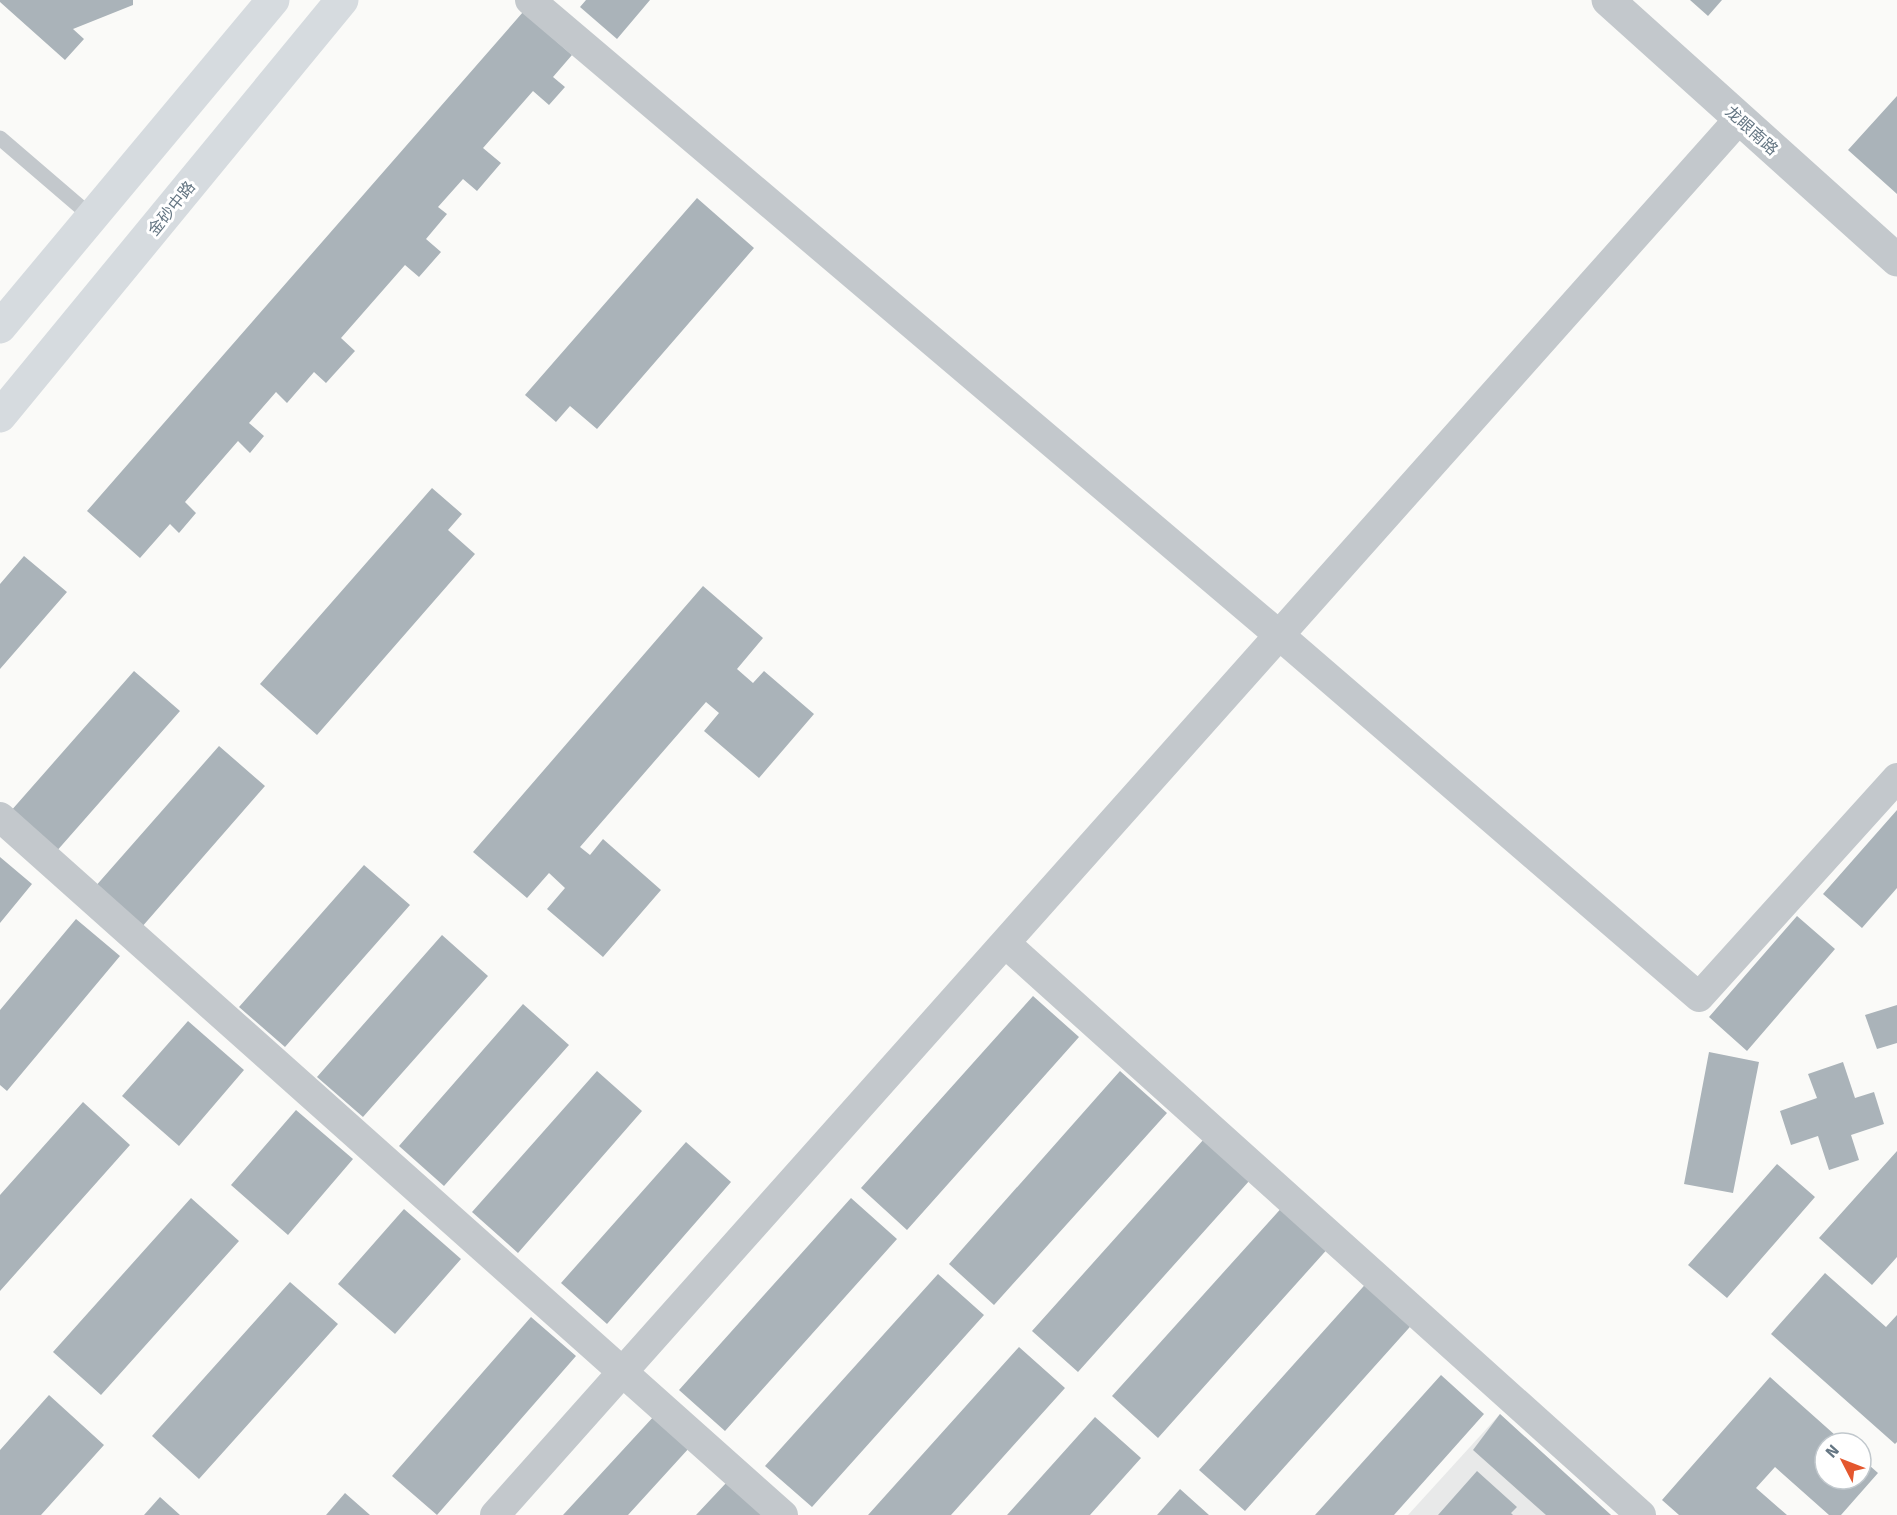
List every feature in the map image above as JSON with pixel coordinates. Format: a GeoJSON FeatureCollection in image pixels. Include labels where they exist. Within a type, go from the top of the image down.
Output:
{"type":"FeatureCollection","features":[{"type":"Feature","properties":{"kind":"main road"},"geometry":{"type":"LineString","coordinates":[[0,327],[273,0]]}},
{"type":"Feature","properties":{"kind":"main road","name":"金砂中路"},"geometry":{"type":"LineString","coordinates":[[0,416],[342,0]]}},
{"type":"Feature","properties":{"kind":"street"},"geometry":{"type":"LineString","coordinates":[[530,0],[1280,635],[1699,997],[1897,778]]}},
{"type":"Feature","properties":{"kind":"street","name":"龙眼南路"},"geometry":{"type":"LineString","coordinates":[[1608,0],[1897,260]]}},
{"type":"Feature","properties":{"kind":"street"},"geometry":{"type":"LineString","coordinates":[[495,1515],[1740,118]]}},
{"type":"Feature","properties":{"kind":"street"},"geometry":{"type":"LineString","coordinates":[[0,817],[783,1515]]}},
{"type":"Feature","properties":{"kind":"street"},"geometry":{"type":"LineString","coordinates":[[1005,943],[1641,1515]]}},
{"type":"Feature","properties":{"kind":"lane"},"geometry":{"type":"LineString","coordinates":[[0,138],[92,217]]}},
{"type":"Feature","properties":{"kind":"shaded area"},"geometry":{"type":"Polygon","coordinates":[[[1500,1414],[1611,1515],[1408,1515],[1500,1414]]]}},
{"type":"Feature","properties":{"kind":"building"},"geometry":{"type":"Polygon","coordinates":[[[0,0],[133,0],[133,5],[73,29],[84,39],[65,60],[0,0]]]}},
{"type":"Feature","properties":{"kind":"building"},"geometry":{"type":"Polygon","coordinates":[[[586,0],[650,0],[617,39],[580,7],[586,0]]]}},
{"type":"Feature","properties":{"kind":"building"},"geometry":{"type":"Polygon","coordinates":[[[1690,0],[1722,0],[1708,16],[1690,0]]]}},
{"type":"Feature","properties":{"kind":"building"},"geometry":{"type":"Polygon","coordinates":[[[523,12],[572,55],[553,77],[565,87],[549,105],[533,91],[483,148],[501,163],[477,191],[463,179],[438,207],[447,214],[426,239],[441,252],[419,277],[405,265],[341,338],[355,351],[326,383],[314,372],[287,403],[276,392],[249,423],[264,436],[250,453],[238,441],[185,502],[196,513],[179,533],[170,524],[140,558],[87,511],[523,12]]]}},
{"type":"Feature","properties":{"kind":"building"},"geometry":{"type":"Polygon","coordinates":[[[1897,96],[1897,194],[1848,150],[1897,96]]]}},
{"type":"Feature","properties":{"kind":"building"},"geometry":{"type":"Polygon","coordinates":[[[697,198],[754,248],[597,429],[570,406],[556,422],[525,395],[697,198]]]}},
{"type":"Feature","properties":{"kind":"building"},"geometry":{"type":"Polygon","coordinates":[[[432,488],[462,514],[448,530],[475,554],[317,735],[260,684],[432,488]]]}},
{"type":"Feature","properties":{"kind":"building"},"geometry":{"type":"Polygon","coordinates":[[[24,556],[67,592],[0,669],[0,584],[24,556]]]}},
{"type":"Feature","properties":{"kind":"building"},"geometry":{"type":"Polygon","coordinates":[[[703,586],[763,638],[737,669],[753,683],[764,671],[814,714],[759,778],[704,731],[719,713],[706,702],[580,847],[590,855],[603,839],[661,890],[603,957],[547,909],[565,888],[549,873],[527,898],[473,852],[703,586]]]}},
{"type":"Feature","properties":{"kind":"building"},"geometry":{"type":"Polygon","coordinates":[[[134,671],[180,711],[55,853],[10,812],[134,671]]]}},
{"type":"Feature","properties":{"kind":"building"},"geometry":{"type":"Polygon","coordinates":[[[219,746],[265,786],[141,928],[94,888],[219,746]]]}},
{"type":"Feature","properties":{"kind":"building"},"geometry":{"type":"Polygon","coordinates":[[[1897,810],[1897,888],[1862,928],[1823,894],[1897,810]]]}},
{"type":"Feature","properties":{"kind":"building"},"geometry":{"type":"Polygon","coordinates":[[[0,857],[32,884],[0,923],[0,857]]]}},
{"type":"Feature","properties":{"kind":"building"},"geometry":{"type":"Polygon","coordinates":[[[364,865],[410,905],[285,1047],[239,1007],[364,865]]]}},
{"type":"Feature","properties":{"kind":"building"},"geometry":{"type":"Polygon","coordinates":[[[1797,916],[1835,949],[1747,1051],[1709,1017],[1797,916]]]}},
{"type":"Feature","properties":{"kind":"building"},"geometry":{"type":"Polygon","coordinates":[[[76,919],[120,956],[7,1091],[0,1085],[0,1010],[76,919]]]}},
{"type":"Feature","properties":{"kind":"building"},"geometry":{"type":"Polygon","coordinates":[[[442,935],[488,976],[363,1117],[317,1077],[442,935]]]}},
{"type":"Feature","properties":{"kind":"building"},"geometry":{"type":"Polygon","coordinates":[[[1033,996],[1079,1037],[907,1230],[861,1188],[1033,996]]]}},
{"type":"Feature","properties":{"kind":"building"},"geometry":{"type":"Polygon","coordinates":[[[523,1004],[569,1045],[444,1186],[399,1146],[523,1004]]]}},
{"type":"Feature","properties":{"kind":"building"},"geometry":{"type":"Polygon","coordinates":[[[1897,1005],[1897,1043],[1877,1049],[1865,1015],[1897,1005]]]}},
{"type":"Feature","properties":{"kind":"building"},"geometry":{"type":"Polygon","coordinates":[[[188,1021],[244,1070],[179,1146],[122,1096],[188,1021]]]}},
{"type":"Feature","properties":{"kind":"building"},"geometry":{"type":"Polygon","coordinates":[[[1709,1052],[1759,1062],[1733,1193],[1684,1184],[1709,1052]]]}},
{"type":"Feature","properties":{"kind":"building"},"geometry":{"type":"Polygon","coordinates":[[[1843,1062],[1855,1098],[1874,1092],[1884,1124],[1851,1135],[1859,1160],[1829,1170],[1818,1136],[1791,1145],[1780,1111],[1817,1098],[1808,1074],[1843,1062]]]}},
{"type":"Feature","properties":{"kind":"building"},"geometry":{"type":"Polygon","coordinates":[[[597,1071],[642,1111],[518,1253],[472,1212],[597,1071]]]}},
{"type":"Feature","properties":{"kind":"building"},"geometry":{"type":"Polygon","coordinates":[[[1120,1071],[1167,1113],[994,1305],[949,1264],[1120,1071]]]}},
{"type":"Feature","properties":{"kind":"building"},"geometry":{"type":"Polygon","coordinates":[[[83,1102],[130,1145],[0,1291],[0,1195],[83,1102]]]}},
{"type":"Feature","properties":{"kind":"building"},"geometry":{"type":"Polygon","coordinates":[[[296,1110],[353,1159],[288,1235],[231,1185],[296,1110]]]}},
{"type":"Feature","properties":{"kind":"building"},"geometry":{"type":"Polygon","coordinates":[[[1204,1139],[1250,1180],[1078,1372],[1032,1331],[1204,1139]]]}},
{"type":"Feature","properties":{"kind":"building"},"geometry":{"type":"Polygon","coordinates":[[[686,1142],[731,1182],[607,1324],[561,1283],[686,1142]]]}},
{"type":"Feature","properties":{"kind":"building"},"geometry":{"type":"Polygon","coordinates":[[[1897,1151],[1897,1257],[1872,1285],[1819,1238],[1897,1151]]]}},
{"type":"Feature","properties":{"kind":"building"},"geometry":{"type":"Polygon","coordinates":[[[1777,1164],[1815,1197],[1727,1298],[1688,1265],[1777,1164]]]}},
{"type":"Feature","properties":{"kind":"building"},"geometry":{"type":"Polygon","coordinates":[[[191,1198],[239,1241],[101,1395],[53,1352],[191,1198]]]}},
{"type":"Feature","properties":{"kind":"building"},"geometry":{"type":"Polygon","coordinates":[[[851,1198],[897,1239],[725,1431],[679,1390],[851,1198]]]}},
{"type":"Feature","properties":{"kind":"building"},"geometry":{"type":"Polygon","coordinates":[[[1285,1204],[1331,1245],[1158,1438],[1112,1396],[1285,1204]]]}},
{"type":"Feature","properties":{"kind":"building"},"geometry":{"type":"Polygon","coordinates":[[[404,1209],[461,1259],[395,1334],[338,1284],[404,1209]]]}},
{"type":"Feature","properties":{"kind":"building"},"geometry":{"type":"Polygon","coordinates":[[[1825,1273],[1886,1327],[1897,1315],[1897,1442],[1895,1444],[1771,1334],[1825,1273]]]}},
{"type":"Feature","properties":{"kind":"building"},"geometry":{"type":"Polygon","coordinates":[[[938,1274],[984,1315],[812,1507],[765,1466],[938,1274]]]}},
{"type":"Feature","properties":{"kind":"building"},"geometry":{"type":"Polygon","coordinates":[[[1371,1278],[1417,1319],[1245,1511],[1199,1470],[1371,1278]]]}},
{"type":"Feature","properties":{"kind":"building"},"geometry":{"type":"Polygon","coordinates":[[[290,1282],[338,1324],[199,1479],[152,1436],[290,1282]]]}},
{"type":"Feature","properties":{"kind":"building"},"geometry":{"type":"Polygon","coordinates":[[[531,1317],[576,1356],[437,1515],[392,1476],[531,1317]]]}},
{"type":"Feature","properties":{"kind":"building"},"geometry":{"type":"Polygon","coordinates":[[[1019,1347],[1065,1388],[951,1515],[868,1515],[1019,1347]]]}},
{"type":"Feature","properties":{"kind":"building"},"geometry":{"type":"Polygon","coordinates":[[[1441,1375],[1484,1414],[1394,1515],[1315,1515],[1441,1375]]]}},
{"type":"Feature","properties":{"kind":"building"},"geometry":{"type":"Polygon","coordinates":[[[1770,1377],[1831,1431],[1813,1431],[1813,1491],[1862,1491],[1841,1515],[1829,1515],[1775,1467],[1756,1488],[1787,1515],[1679,1515],[1662,1500],[1770,1377]]]}},
{"type":"Feature","properties":{"kind":"building"},"geometry":{"type":"Polygon","coordinates":[[[49,1395],[104,1445],[41,1515],[0,1515],[0,1450],[49,1395]]]}},
{"type":"Feature","properties":{"kind":"building"},"geometry":{"type":"Polygon","coordinates":[[[1500,1414],[1611,1515],[1546,1515],[1473,1450],[1500,1414]]]}},
{"type":"Feature","properties":{"kind":"building"},"geometry":{"type":"Polygon","coordinates":[[[655,1415],[690,1447],[628,1515],[563,1515],[655,1415]]]}},
{"type":"Feature","properties":{"kind":"building"},"geometry":{"type":"Polygon","coordinates":[[[1095,1417],[1141,1458],[1090,1515],[1007,1515],[1095,1417]]]}},
{"type":"Feature","properties":{"kind":"building"},"geometry":{"type":"Polygon","coordinates":[[[1873,1469],[1878,1473],[1873,1479],[1873,1469]]]}},
{"type":"Feature","properties":{"kind":"building"},"geometry":{"type":"Polygon","coordinates":[[[1477,1471],[1517,1507],[1511,1513],[1513,1515],[1438,1515],[1477,1471]]]}},
{"type":"Feature","properties":{"kind":"building"},"geometry":{"type":"Polygon","coordinates":[[[727,1482],[762,1515],[696,1515],[727,1482]]]}},
{"type":"Feature","properties":{"kind":"building"},"geometry":{"type":"Polygon","coordinates":[[[1180,1489],[1209,1515],[1157,1515],[1180,1489]]]}},
{"type":"Feature","properties":{"kind":"building"},"geometry":{"type":"Polygon","coordinates":[[[345,1493],[370,1515],[326,1515],[345,1493]]]}},
{"type":"Feature","properties":{"kind":"building"},"geometry":{"type":"Polygon","coordinates":[[[160,1497],[180,1515],[144,1515],[160,1497]]]}}]}
